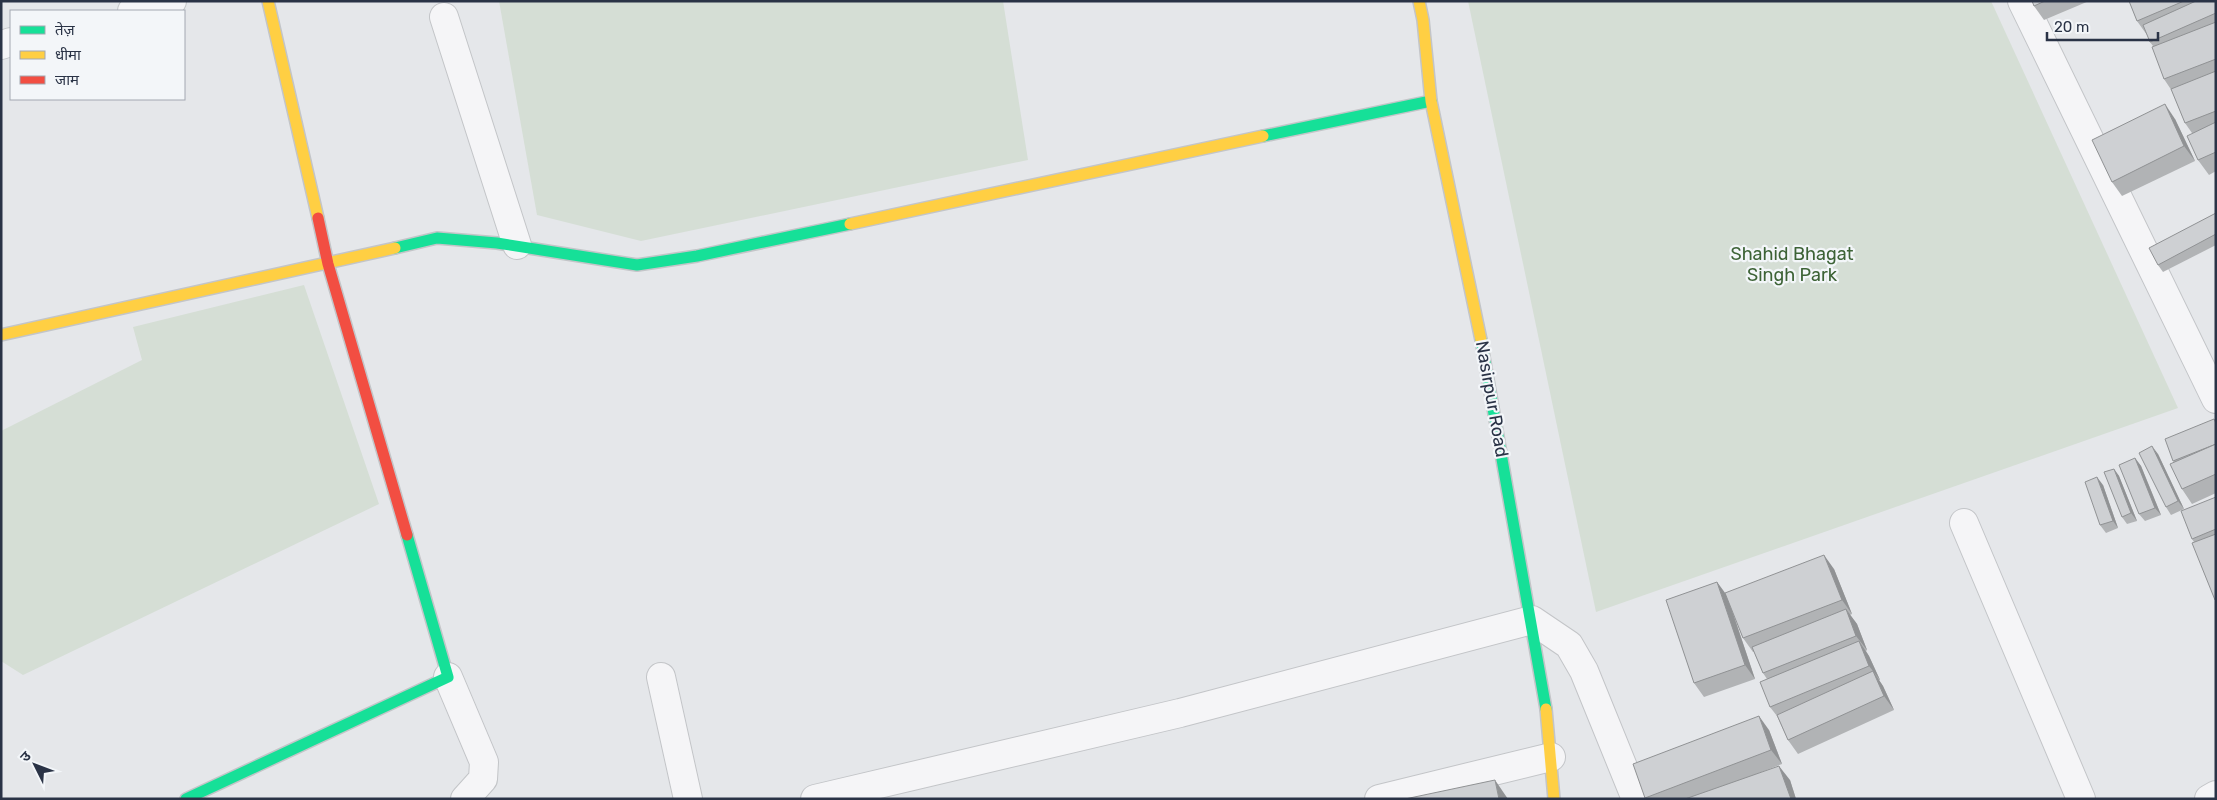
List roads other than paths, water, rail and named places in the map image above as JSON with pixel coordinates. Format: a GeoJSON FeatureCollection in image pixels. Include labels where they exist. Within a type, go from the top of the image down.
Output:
{"type":"FeatureCollection","features":[{"type":"Feature","properties":{"kind":"street"},"geometry":{"type":"LineString","coordinates":[[136,10],[172,1]]}},
{"type":"Feature","properties":{"kind":"street"},"geometry":{"type":"LineString","coordinates":[[268,1],[328,264],[448,676],[484,762],[483,779],[465,799]]}},
{"type":"Feature","properties":{"kind":"street","name":"Nasirpur Road"},"geometry":{"type":"LineString","coordinates":[[1419,1],[1431,101],[1474,299],[1546,696],[1554,799]]}},
{"type":"Feature","properties":{"kind":"street"},"geometry":{"type":"LineString","coordinates":[[2022,1],[2216,399]]}},
{"type":"Feature","properties":{"kind":"street"},"geometry":{"type":"LineString","coordinates":[[444,17],[516,245]]}},
{"type":"Feature","properties":{"kind":"street"},"geometry":{"type":"LineString","coordinates":[[1,335],[328,264],[437,238],[516,245],[637,265],[697,256],[1431,101]]}},
{"type":"Feature","properties":{"kind":"street"},"geometry":{"type":"LineString","coordinates":[[1964,523],[2081,799]]}},
{"type":"Feature","properties":{"kind":"street"},"geometry":{"type":"LineString","coordinates":[[815,799],[1180,713],[1532,620],[1570,645],[1584,672],[1636,799]]}},
{"type":"Feature","properties":{"kind":"street"},"geometry":{"type":"LineString","coordinates":[[186,799],[448,676]]}},
{"type":"Feature","properties":{"kind":"street"},"geometry":{"type":"LineString","coordinates":[[661,677],[688,799]]}},
{"type":"Feature","properties":{"kind":"street"},"geometry":{"type":"LineString","coordinates":[[1379,799],[1551,757]]}},
{"type":"Feature","properties":{"kind":"street"},"geometry":{"type":"LineString","coordinates":[[2209,799],[2216,795]]}},
{"type":"Feature","properties":{"kind":"park label","name":"Shahid Bhagat Singh Park"},"geometry":{"type":"Point","coordinates":[1792,264]}}]}
